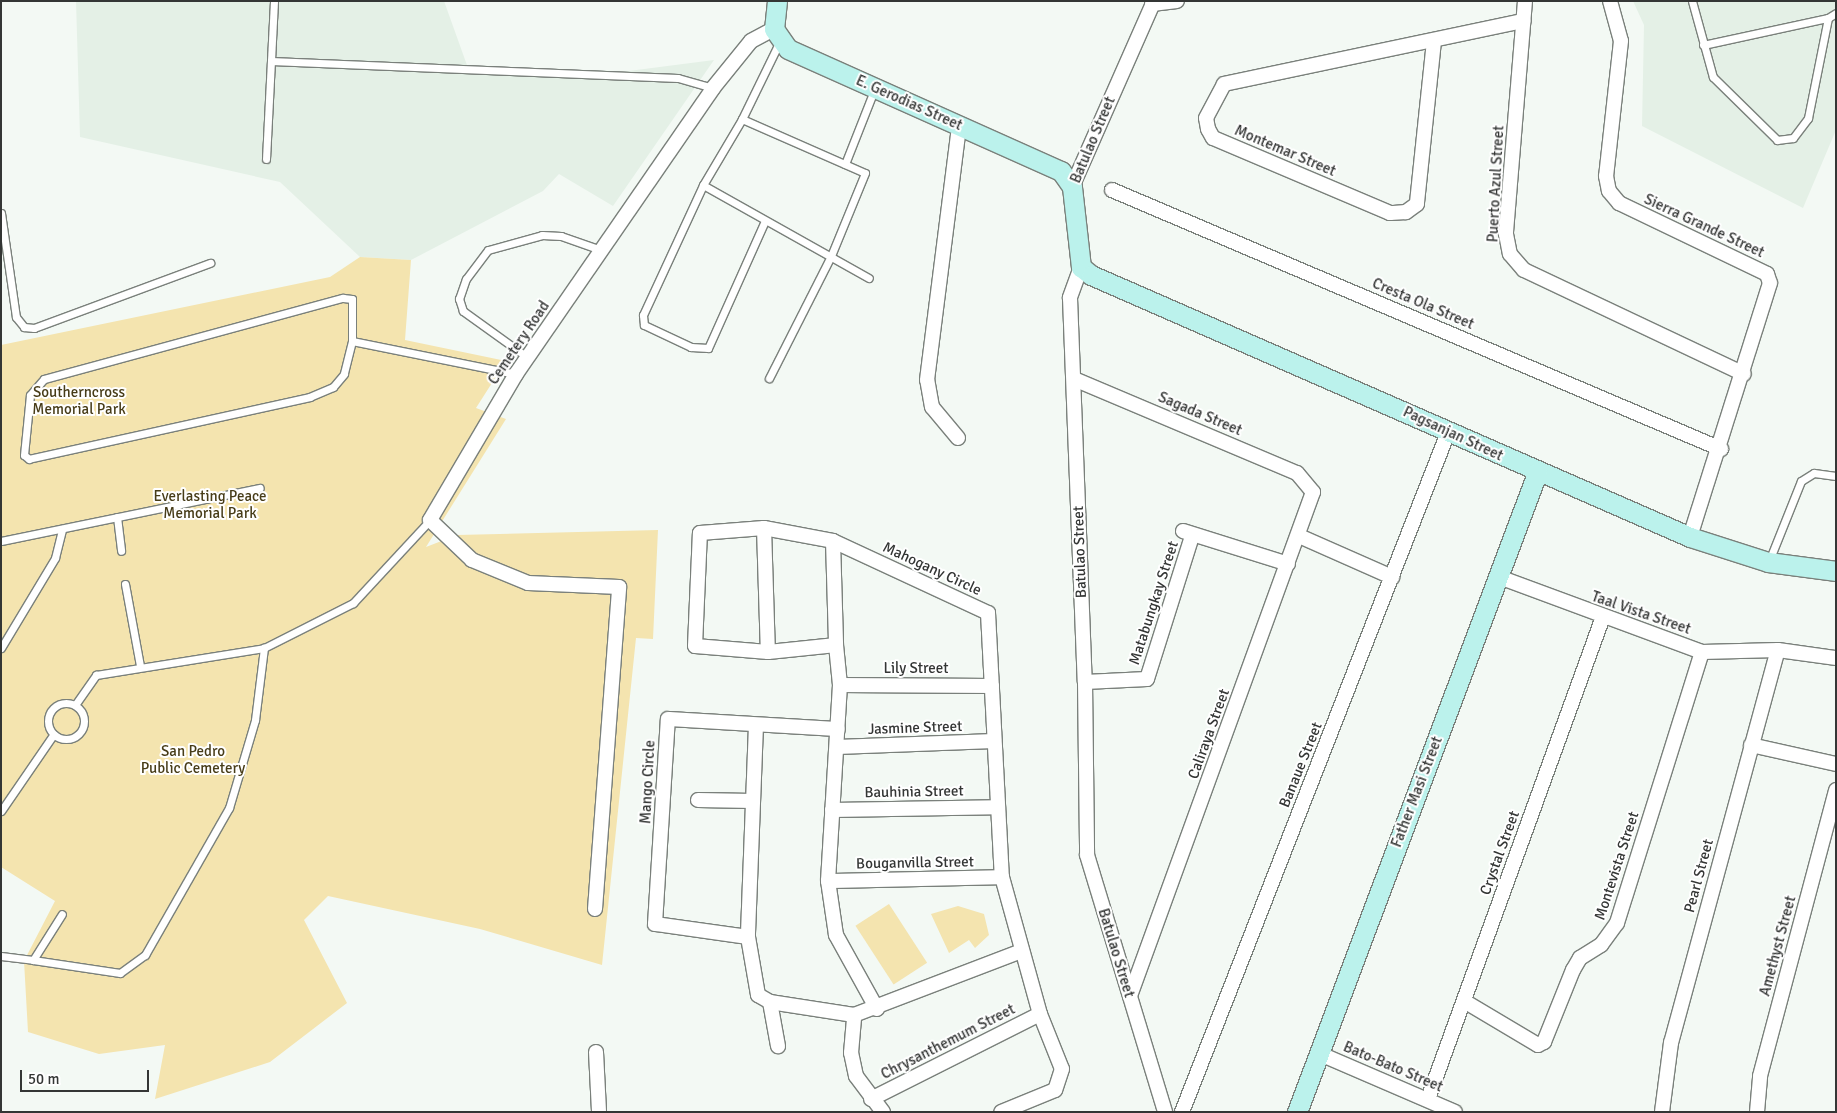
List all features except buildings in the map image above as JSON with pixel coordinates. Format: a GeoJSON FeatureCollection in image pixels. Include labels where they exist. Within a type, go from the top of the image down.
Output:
{"type":"FeatureCollection","features":[{"type":"Feature","properties":{"kind":"street"},"geometry":{"type":"LineString","coordinates":[[777,1],[777,35]]}},
{"type":"Feature","properties":{"kind":"street"},"geometry":{"type":"LineString","coordinates":[[1153,3],[1177,1]]}},
{"type":"Feature","properties":{"kind":"street","name":"Puerto Azul Street"},"geometry":{"type":"LineString","coordinates":[[1525,1],[1506,234],[1510,254],[1524,270],[1744,374]]}},
{"type":"Feature","properties":{"kind":"street","name":"Sierra Grande Street"},"geometry":{"type":"LineString","coordinates":[[1610,1],[1621,42],[1606,176],[1609,191],[1619,203],[1767,274],[1770,287],[1721,449],[1690,537]]}},
{"type":"Feature","properties":{"kind":"street","name":"Batulao Street"},"geometry":{"type":"LineString","coordinates":[[1153,3],[1072,187],[1081,266],[1070,298],[1085,682],[1087,855],[1165,1112]]}},
{"type":"Feature","properties":{"kind":"street","name":"Montemar Street"},"geometry":{"type":"LineString","coordinates":[[1434,41],[1417,204],[1406,212],[1390,214],[1213,138],[1208,129],[1206,118],[1224,84],[1434,41],[1523,20]]}},
{"type":"Feature","properties":{"kind":"street","name":"E. Gerodias Street"},"geometry":{"type":"LineString","coordinates":[[777,35],[788,49],[1051,165],[1072,187]]}},
{"type":"Feature","properties":{"kind":"street","name":"Cemetery Road"},"geometry":{"type":"LineString","coordinates":[[430,520],[527,357],[713,88],[751,42],[777,35]]}},
{"type":"Feature","properties":{"kind":"street"},"geometry":{"type":"LineString","coordinates":[[958,438],[932,406],[927,380],[959,126]]}},
{"type":"Feature","properties":{"kind":"street","name":"Cresta Ola Street"},"geometry":{"type":"LineString","coordinates":[[1112,190],[1721,449]]}},
{"type":"Feature","properties":{"kind":"street","name":"Pagsanjan Street"},"geometry":{"type":"LineString","coordinates":[[1081,266],[1102,281],[1449,430],[1536,472],[1690,537],[1768,562],[1836,571]]}},
{"type":"Feature","properties":{"kind":"street","name":"Sagada Street"},"geometry":{"type":"LineString","coordinates":[[1074,379],[1297,473],[1310,484]]}},
{"type":"Feature","properties":{"kind":"street","name":"Banaue Street"},"geometry":{"type":"LineString","coordinates":[[1182,1112],[1449,430]]}},
{"type":"Feature","properties":{"kind":"street","name":"Father Masi Street"},"geometry":{"type":"LineString","coordinates":[[1297,1112],[1536,472]]}},
{"type":"Feature","properties":{"kind":"street","name":"Caliraya Street"},"geometry":{"type":"LineString","coordinates":[[1130,996],[1312,501],[1310,484]]}},
{"type":"Feature","properties":{"kind":"street"},"geometry":{"type":"LineString","coordinates":[[430,520],[472,560],[528,583],[619,587],[595,908]]}},
{"type":"Feature","properties":{"kind":"street"},"geometry":{"type":"LineString","coordinates":[[764,528],[768,652],[836,645]]}},
{"type":"Feature","properties":{"kind":"street","name":"Mahogany Circle"},"geometry":{"type":"LineString","coordinates":[[768,652],[695,646],[700,533],[764,528],[833,541],[988,613],[996,807],[1002,877],[1040,1014],[1062,1070],[1060,1082],[1055,1090],[1002,1112]]}},
{"type":"Feature","properties":{"kind":"street","name":"Matabungkay Street"},"geometry":{"type":"LineString","coordinates":[[1085,682],[1147,679],[1188,534],[1288,564]]}},
{"type":"Feature","properties":{"kind":"street"},"geometry":{"type":"LineString","coordinates":[[1299,536],[1392,577]]}},
{"type":"Feature","properties":{"kind":"street"},"geometry":{"type":"LineString","coordinates":[[833,541],[836,645],[840,685],[828,881],[836,935],[877,1009]]}},
{"type":"Feature","properties":{"kind":"street","name":"Taal Vista Street"},"geometry":{"type":"LineString","coordinates":[[1498,577],[1702,652],[1778,650],[1836,658]]}},
{"type":"Feature","properties":{"kind":"street","name":"Crystal Street"},"geometry":{"type":"LineString","coordinates":[[1428,1099],[1603,617]]}},
{"type":"Feature","properties":{"kind":"street","name":"Pearl Street"},"geometry":{"type":"LineString","coordinates":[[1662,1112],[1671,1043],[1778,650]]}},
{"type":"Feature","properties":{"kind":"street","name":"Montevista Street"},"geometry":{"type":"LineString","coordinates":[[1464,1002],[1538,1045],[1544,1042],[1573,970],[1580,958],[1601,945],[1617,923],[1702,652]]}},
{"type":"Feature","properties":{"kind":"street","name":"Lily Street"},"geometry":{"type":"LineString","coordinates":[[840,685],[992,686]]}},
{"type":"Feature","properties":{"kind":"street","name":"Mango Circle"},"geometry":{"type":"LineString","coordinates":[[748,937],[656,924],[668,719],[838,729]]}},
{"type":"Feature","properties":{"kind":"street"},"geometry":{"type":"LineString","coordinates":[[756,725],[748,937],[758,996],[770,1002],[854,1015],[877,1009],[1022,951]]}},
{"type":"Feature","properties":{"kind":"street","name":"Jasmine Street"},"geometry":{"type":"LineString","coordinates":[[837,747],[994,741]]}},
{"type":"Feature","properties":{"kind":"street"},"geometry":{"type":"LineString","coordinates":[[1751,745],[1836,764]]}},
{"type":"Feature","properties":{"kind":"street","name":"Amethyst Street"},"geometry":{"type":"LineString","coordinates":[[1757,1112],[1760,1076],[1836,790]]}},
{"type":"Feature","properties":{"kind":"street"},"geometry":{"type":"LineString","coordinates":[[698,800],[752,801]]}},
{"type":"Feature","properties":{"kind":"street","name":"Bauhinia Street"},"geometry":{"type":"LineString","coordinates":[[832,810],[996,807]]}},
{"type":"Feature","properties":{"kind":"street","name":"Bouganvilla Street"},"geometry":{"type":"LineString","coordinates":[[828,881],[1002,877]]}},
{"type":"Feature","properties":{"kind":"street"},"geometry":{"type":"LineString","coordinates":[[770,1002],[778,1046]]}},
{"type":"Feature","properties":{"kind":"street","name":"Chrysanthemum Street"},"geometry":{"type":"LineString","coordinates":[[871,1099],[1040,1014]]}},
{"type":"Feature","properties":{"kind":"street"},"geometry":{"type":"LineString","coordinates":[[854,1015],[851,1052],[856,1076],[871,1099],[883,1112]]}},
{"type":"Feature","properties":{"kind":"street"},"geometry":{"type":"LineString","coordinates":[[596,1052],[599,1112]]}},
{"type":"Feature","properties":{"kind":"street","name":"Bato-Bato Street"},"geometry":{"type":"LineString","coordinates":[[1318,1053],[1428,1099],[1454,1112]]}},
{"type":"Feature","properties":{"kind":"lane"},"geometry":{"type":"LineString","coordinates":[[266,159],[274,1]]}},
{"type":"Feature","properties":{"kind":"lane"},"geometry":{"type":"LineString","coordinates":[[1692,1],[1713,77],[1777,140],[1793,138],[1808,118],[1828,18]]}},
{"type":"Feature","properties":{"kind":"lane"},"geometry":{"type":"LineString","coordinates":[[1703,45],[1828,18],[1836,13]]}},
{"type":"Feature","properties":{"kind":"lane"},"geometry":{"type":"LineString","coordinates":[[764,223],[708,348],[691,347],[644,325],[647,302],[703,186],[742,119],[777,35]]}},
{"type":"Feature","properties":{"kind":"lane"},"geometry":{"type":"LineString","coordinates":[[271,61],[678,78],[713,88]]}},
{"type":"Feature","properties":{"kind":"lane"},"geometry":{"type":"LineString","coordinates":[[846,164],[875,88]]}},
{"type":"Feature","properties":{"kind":"lane"},"geometry":{"type":"LineString","coordinates":[[742,119],[865,173],[831,256],[769,378]]}},
{"type":"Feature","properties":{"kind":"lane"},"geometry":{"type":"LineString","coordinates":[[703,186],[764,223],[831,256],[869,278]]}},
{"type":"Feature","properties":{"kind":"lane"},"geometry":{"type":"LineString","coordinates":[[1,212],[16,317],[24,327],[34,328],[210,263]]}},
{"type":"Feature","properties":{"kind":"lane"},"geometry":{"type":"LineString","coordinates":[[527,357],[463,311],[460,299],[466,279],[488,250],[542,235],[561,236],[601,250]]}},
{"type":"Feature","properties":{"kind":"lane"},"geometry":{"type":"LineString","coordinates":[[343,298],[352,299],[352,341],[344,374],[333,387],[310,396],[29,459],[24,455],[30,395],[44,379],[343,298]]}},
{"type":"Feature","properties":{"kind":"lane"},"geometry":{"type":"LineString","coordinates":[[352,341],[516,374]]}},
{"type":"Feature","properties":{"kind":"lane"},"geometry":{"type":"LineString","coordinates":[[1768,562],[1801,481],[1814,473],[1836,476]]}},
{"type":"Feature","properties":{"kind":"lane"},"geometry":{"type":"LineString","coordinates":[[1,541],[260,488]]}},
{"type":"Feature","properties":{"kind":"lane"},"geometry":{"type":"LineString","coordinates":[[117,518],[122,551]]}},
{"type":"Feature","properties":{"kind":"lane"},"geometry":{"type":"LineString","coordinates":[[75,705],[96,675],[140,666],[264,648],[353,603],[430,520]]}},
{"type":"Feature","properties":{"kind":"lane"},"geometry":{"type":"LineString","coordinates":[[1,648],[56,558],[62,529]]}},
{"type":"Feature","properties":{"kind":"lane"},"geometry":{"type":"LineString","coordinates":[[126,584],[140,666]]}},
{"type":"Feature","properties":{"kind":"lane"},"geometry":{"type":"LineString","coordinates":[[1,956],[120,973],[145,955],[229,808],[255,720],[264,648]]}},
{"type":"Feature","properties":{"kind":"lane"},"geometry":{"type":"LineString","coordinates":[[64,703],[75,705],[84,720],[81,731],[71,738],[54,734],[48,724],[53,708],[64,703]]}},
{"type":"Feature","properties":{"kind":"lane"},"geometry":{"type":"LineString","coordinates":[[1,811],[54,734]]}},
{"type":"Feature","properties":{"kind":"lane"},"geometry":{"type":"LineString","coordinates":[[33,960],[62,914]]}},
{"type":"Feature","properties":{"kind":"shaded area"},"geometry":{"type":"Polygon","coordinates":[[[76,1],[444,1],[468,68],[613,73],[714,60],[613,206],[559,174],[543,191],[411,260],[360,257],[280,182],[80,137],[76,1]]]}},
{"type":"Feature","properties":{"kind":"shaded area"},"geometry":{"type":"Polygon","coordinates":[[[1633,1],[1836,1],[1836,130],[1803,208],[1642,126],[1644,25],[1633,1]]]}},
{"type":"Feature","properties":{"kind":"green space"},"geometry":{"type":"Polygon","coordinates":[[[360,257],[411,260],[405,340],[506,361],[476,408],[506,419],[426,547],[457,535],[658,530],[653,639],[636,638],[602,965],[480,929],[328,896],[304,920],[347,1003],[270,1062],[155,1099],[165,1045],[99,1054],[28,1032],[24,961],[55,901],[1,867],[1,345],[330,277],[360,257]]]}},
{"type":"Feature","properties":{"kind":"green space"},"geometry":{"type":"Polygon","coordinates":[[[889,904],[927,963],[894,984],[855,926],[889,904]]]}},
{"type":"Feature","properties":{"kind":"green space"},"geometry":{"type":"Polygon","coordinates":[[[958,906],[984,914],[989,935],[975,948],[969,940],[949,953],[931,914],[958,906]]]}},
{"type":"Feature","properties":{"kind":"park label","name":"Southerncross Memorial Park"},"geometry":{"type":"Point","coordinates":[79,400]}},
{"type":"Feature","properties":{"kind":"park label","name":"Everlasting Peace Memorial Park"},"geometry":{"type":"Point","coordinates":[210,504]}},
{"type":"Feature","properties":{"kind":"park label","name":"San Pedro Public Cemetery"},"geometry":{"type":"Point","coordinates":[193,760]}}]}
